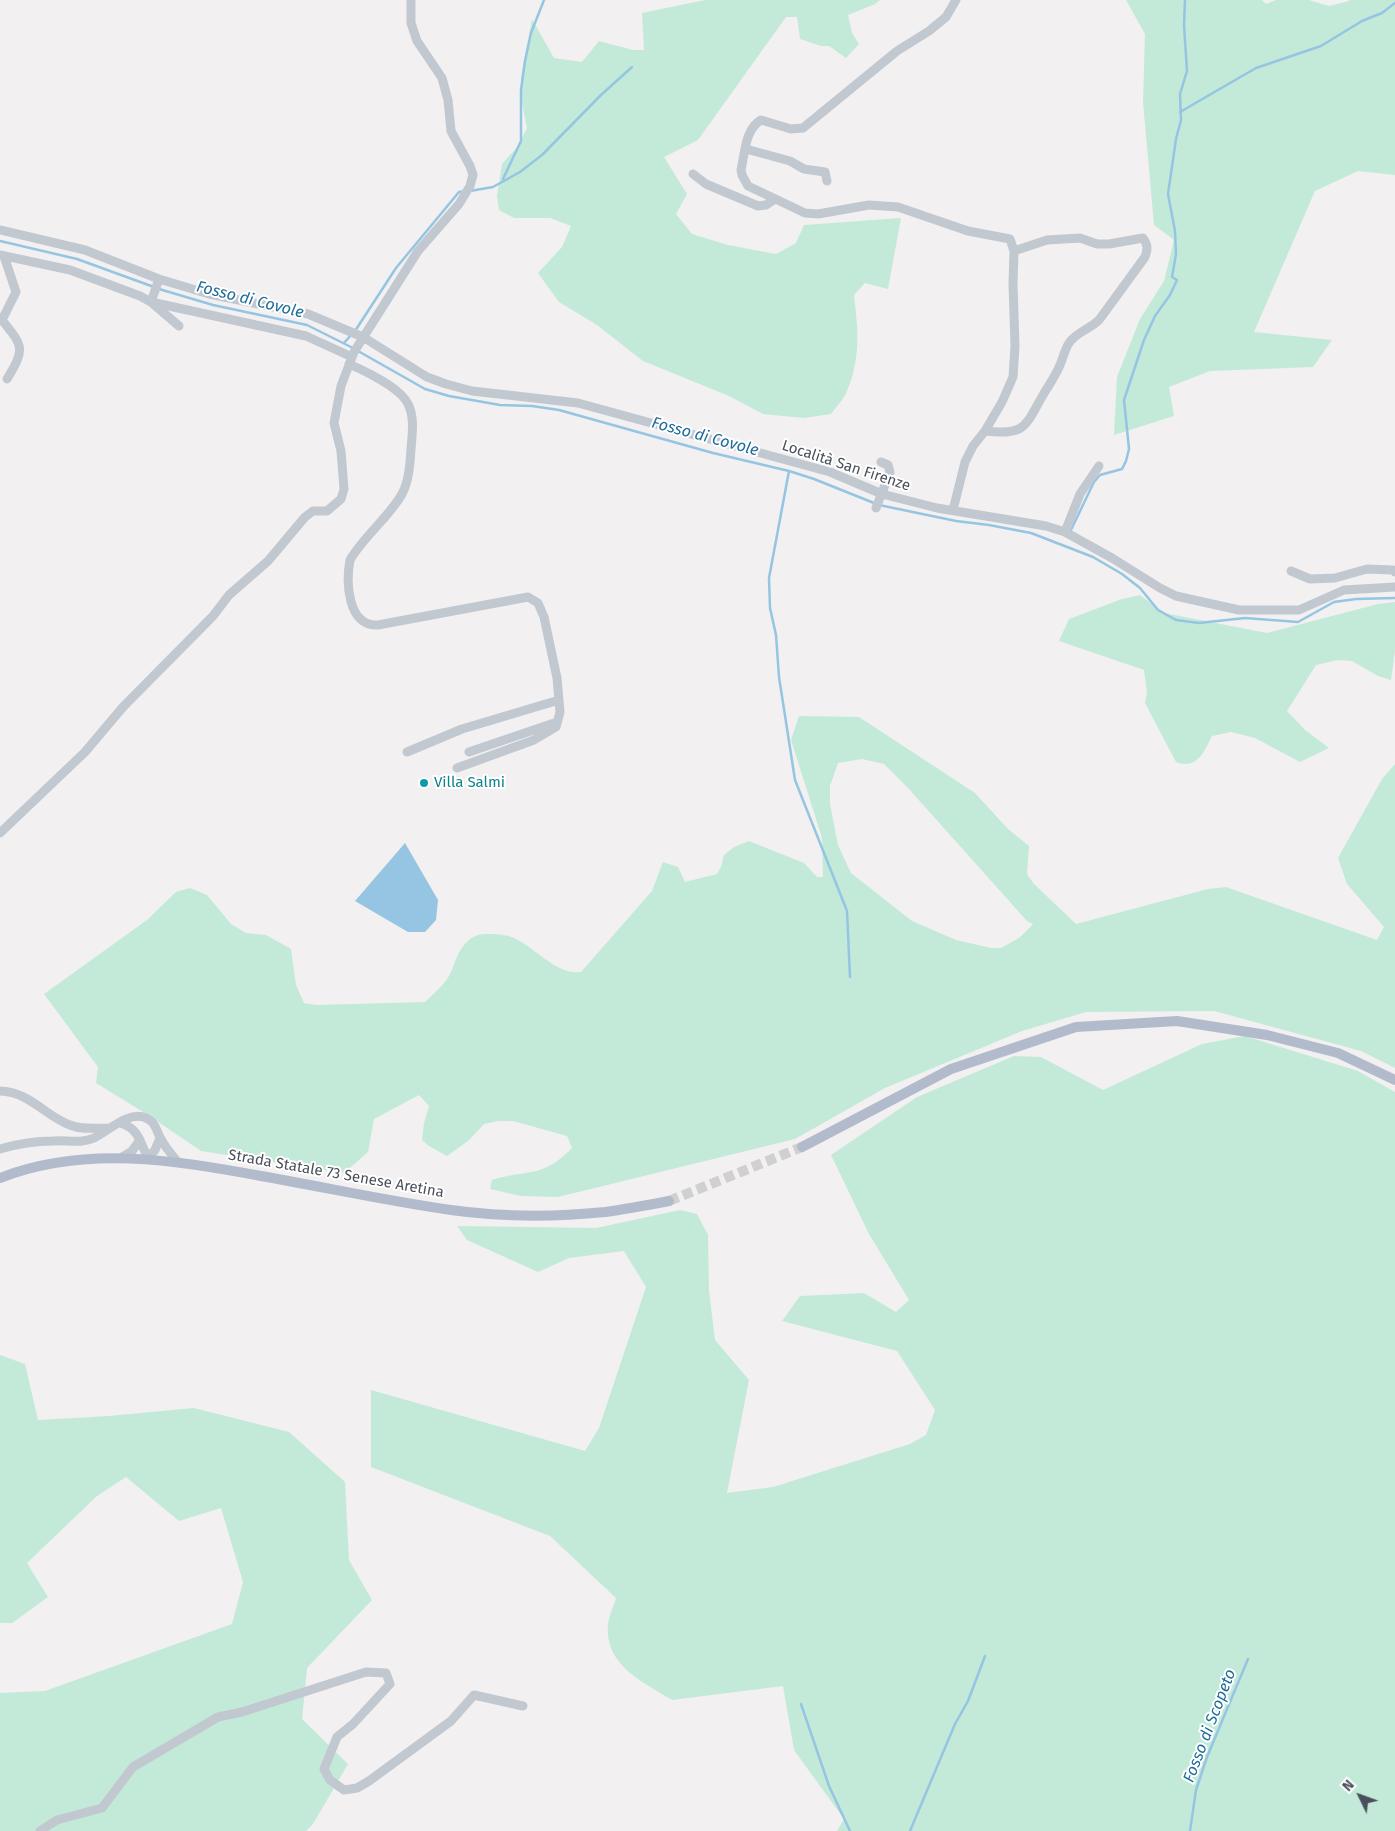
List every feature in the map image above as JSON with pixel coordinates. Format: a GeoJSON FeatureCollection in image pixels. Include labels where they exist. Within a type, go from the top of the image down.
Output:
{"type":"FeatureCollection","features":[{"type":"Feature","properties":{"kind":"main road"},"geometry":{"type":"LineString","coordinates":[[802,1147],[951,1068],[1076,1027],[1177,1021],[1267,1035],[1338,1053],[1395,1080]]}},
{"type":"Feature","properties":{"kind":"main road","name":"Strada Statale 73 Senese Aretina"},"geometry":{"type":"LineString","coordinates":[[0,1178],[65,1161],[122,1157],[176,1161],[461,1211],[532,1216],[606,1212],[669,1201]]}},
{"type":"Feature","properties":{"kind":"street"},"geometry":{"type":"LineString","coordinates":[[0,832],[85,752],[123,707],[213,616],[229,595],[268,561],[305,516],[313,511],[327,511],[341,499],[344,489],[341,451],[334,423],[342,386],[360,337],[418,250],[459,204],[470,186],[473,175],[451,131],[448,100],[442,78],[416,41],[411,23],[411,0]]}},
{"type":"Feature","properties":{"kind":"street"},"geometry":{"type":"LineString","coordinates":[[953,510],[965,462],[973,446],[985,431],[1002,402],[1013,377],[1015,346],[1014,251],[1010,238],[968,231],[898,206],[869,205],[818,214],[805,213],[748,186],[741,170],[749,133],[756,122],[761,120],[791,129],[803,128],[897,51],[929,31],[946,17],[956,0]]}},
{"type":"Feature","properties":{"kind":"street"},"geometry":{"type":"LineString","coordinates":[[746,149],[790,161],[804,170],[825,172],[827,181]]}},
{"type":"Feature","properties":{"kind":"street"},"geometry":{"type":"LineString","coordinates":[[693,174],[706,184],[758,206],[766,205],[775,200]]}},
{"type":"Feature","properties":{"kind":"street","name":"Località San Firenze"},"geometry":{"type":"LineString","coordinates":[[0,230],[85,250],[157,285],[308,314],[360,337],[427,377],[446,384],[472,390],[578,402],[830,472],[879,501],[1031,522],[1065,532],[1176,596],[1239,610],[1299,610],[1344,590],[1395,587]]}},
{"type":"Feature","properties":{"kind":"street"},"geometry":{"type":"LineString","coordinates":[[985,431],[1006,433],[1021,428],[1031,418],[1060,366],[1068,343],[1078,334],[1094,326],[1099,320],[1145,256],[1147,243],[1143,238],[1109,244],[1097,244],[1080,238],[1047,240],[1014,251]]}},
{"type":"Feature","properties":{"kind":"street"},"geometry":{"type":"LineString","coordinates":[[2,256],[70,270],[152,302],[306,336],[352,358],[366,372],[400,394],[408,403],[411,412],[412,432],[409,466],[402,494],[350,560],[350,598],[356,612],[362,621],[370,625],[378,625],[528,597],[538,603],[544,617],[557,678],[560,712],[556,727],[534,740],[457,768]]}},
{"type":"Feature","properties":{"kind":"street"},"geometry":{"type":"LineString","coordinates":[[2,256],[16,292],[2,320],[18,340],[21,348],[19,358],[7,379]]}},
{"type":"Feature","properties":{"kind":"street"},"geometry":{"type":"LineString","coordinates":[[152,302],[157,285]]}},
{"type":"Feature","properties":{"kind":"street"},"geometry":{"type":"LineString","coordinates":[[152,302],[179,326]]}},
{"type":"Feature","properties":{"kind":"street"},"geometry":{"type":"LineString","coordinates":[[879,501],[890,472],[888,466],[881,462]]}},
{"type":"Feature","properties":{"kind":"street"},"geometry":{"type":"LineString","coordinates":[[1065,532],[1080,494],[1099,466]]}},
{"type":"Feature","properties":{"kind":"street"},"geometry":{"type":"LineString","coordinates":[[1291,571],[1310,579],[1335,578],[1367,569],[1393,570],[1395,572]]}},
{"type":"Feature","properties":{"kind":"street"},"geometry":{"type":"LineString","coordinates":[[408,752],[462,729],[559,700]]}},
{"type":"Feature","properties":{"kind":"street"},"geometry":{"type":"LineString","coordinates":[[469,752],[558,722]]}},
{"type":"Feature","properties":{"kind":"street"},"geometry":{"type":"LineString","coordinates":[[0,1091],[23,1096],[70,1125],[86,1128],[109,1128]]}},
{"type":"Feature","properties":{"kind":"street"},"geometry":{"type":"LineString","coordinates":[[0,1149],[38,1141],[84,1141],[130,1118],[145,1117],[152,1121],[160,1138],[176,1161]]}},
{"type":"Feature","properties":{"kind":"street"},"geometry":{"type":"LineString","coordinates":[[121,1123],[131,1126],[136,1131],[148,1158],[155,1150],[160,1138]]}},
{"type":"Feature","properties":{"kind":"street"},"geometry":{"type":"LineString","coordinates":[[122,1157],[132,1151],[140,1140]]}},
{"type":"Feature","properties":{"kind":"street"},"geometry":{"type":"LineString","coordinates":[[40,1831],[57,1820],[102,1808],[133,1767],[218,1718],[366,1672],[386,1673],[390,1684],[353,1724],[337,1737],[329,1754],[324,1769],[330,1780],[344,1790],[357,1788],[369,1781],[451,1721],[474,1695],[523,1706]]}},
{"type":"Feature","properties":{"kind":"green space"},"geometry":{"type":"Polygon","coordinates":[[[705,0],[880,0],[848,15],[852,33],[859,44],[846,58],[829,46],[821,46],[800,39],[797,17],[786,17],[698,140],[664,157],[687,194],[676,214],[692,234],[728,245],[776,254],[796,243],[804,225],[901,218],[888,289],[865,283],[854,295],[857,320],[855,367],[846,394],[831,414],[804,418],[763,414],[729,396],[643,361],[597,325],[559,302],[538,273],[562,247],[571,226],[550,218],[514,218],[499,210],[497,196],[502,164],[518,146],[527,128],[521,97],[521,77],[532,19],[554,58],[582,62],[599,41],[633,50],[644,50],[642,13],[705,0]]]}},
{"type":"Feature","properties":{"kind":"green space"},"geometry":{"type":"Polygon","coordinates":[[[1126,0],[1262,0],[1266,4],[1276,0],[1309,0],[1329,6],[1349,0],[1395,0],[1395,175],[1358,171],[1315,191],[1254,332],[1332,340],[1313,367],[1210,371],[1169,387],[1174,416],[1114,435],[1117,377],[1140,319],[1164,281],[1174,240],[1154,225],[1143,102],[1145,34],[1126,0]]]}},
{"type":"Feature","properties":{"kind":"green space"},"geometry":{"type":"Polygon","coordinates":[[[1140,595],[1164,613],[1267,633],[1378,604],[1395,602],[1395,651],[1391,680],[1378,676],[1352,661],[1337,660],[1316,665],[1287,711],[1305,730],[1329,748],[1300,762],[1255,738],[1231,732],[1212,736],[1203,753],[1195,762],[1183,764],[1176,762],[1145,703],[1147,693],[1144,670],[1059,641],[1069,619],[1122,599],[1140,595]]]}},
{"type":"Feature","properties":{"kind":"green space"},"geometry":{"type":"Polygon","coordinates":[[[799,716],[859,717],[975,793],[1008,829],[1029,846],[1027,874],[1034,884],[1076,924],[1208,889],[1226,887],[1377,940],[1384,927],[1347,884],[1338,858],[1382,779],[1395,764],[1395,1068],[1361,1051],[1214,1011],[1086,1012],[1022,1031],[885,1088],[795,1139],[558,1197],[521,1196],[490,1189],[492,1180],[535,1171],[554,1163],[572,1148],[567,1136],[513,1121],[498,1121],[484,1124],[468,1141],[447,1156],[422,1140],[429,1106],[419,1095],[374,1119],[368,1152],[344,1173],[201,1151],[96,1083],[98,1067],[44,994],[147,920],[176,892],[190,888],[207,895],[231,924],[246,933],[266,935],[291,949],[296,985],[304,1003],[316,1005],[425,1002],[447,980],[465,944],[482,934],[506,935],[522,942],[563,969],[581,972],[652,891],[663,862],[678,867],[685,882],[717,874],[724,855],[734,847],[749,841],[804,863],[817,877],[823,877],[822,838],[791,740],[799,716]],[[862,759],[838,763],[830,786],[830,804],[838,845],[851,873],[912,921],[956,940],[991,948],[1001,948],[1019,938],[1033,924],[1027,921],[908,788],[884,764],[862,759]]]}},
{"type":"Feature","properties":{"kind":"green space"},"geometry":{"type":"Polygon","coordinates":[[[1245,1036],[1358,1071],[1395,1092],[1395,1831],[837,1831],[844,1819],[794,1750],[783,1686],[672,1700],[638,1679],[619,1661],[612,1651],[608,1638],[608,1624],[616,1598],[550,1536],[371,1467],[371,1390],[585,1451],[599,1428],[646,1287],[624,1251],[569,1258],[538,1272],[467,1240],[457,1226],[596,1228],[680,1210],[697,1214],[708,1235],[709,1291],[715,1340],[749,1380],[727,1493],[773,1487],[910,1444],[926,1435],[935,1410],[897,1351],[782,1321],[800,1296],[864,1293],[896,1312],[909,1300],[869,1234],[831,1155],[917,1097],[1014,1056],[1041,1057],[1103,1090],[1202,1044],[1245,1036]]]}},
{"type":"Feature","properties":{"kind":"green space"},"geometry":{"type":"Polygon","coordinates":[[[0,1355],[25,1364],[38,1420],[194,1408],[289,1432],[345,1482],[349,1560],[372,1600],[307,1668],[302,1719],[348,1764],[313,1824],[306,1831],[0,1831],[0,1693],[45,1691],[232,1624],[243,1582],[221,1508],[179,1521],[126,1477],[97,1496],[27,1563],[48,1597],[12,1623],[0,1623],[0,1355]]]}},
{"type":"Feature","properties":{"kind":"water"},"geometry":{"type":"Polygon","coordinates":[[[405,843],[438,900],[436,920],[425,932],[408,932],[355,901],[405,843]]]}},
{"type":"Feature","properties":{"kind":"waterway"},"geometry":{"type":"LineString","coordinates":[[503,179],[521,141],[521,90],[525,61],[531,33],[544,0]]}},
{"type":"Feature","properties":{"kind":"waterway"},"geometry":{"type":"LineString","coordinates":[[1070,532],[1094,482],[1100,475],[1122,469],[1126,461],[1129,449],[1124,400],[1144,340],[1155,316],[1170,295],[1177,280],[1172,277],[1176,254],[1175,231],[1168,194],[1176,139],[1181,120],[1180,94],[1187,71],[1184,25],[1185,0]]}},
{"type":"Feature","properties":{"kind":"waterway"},"geometry":{"type":"LineString","coordinates":[[1180,112],[1256,68],[1321,46],[1362,21],[1382,13],[1395,3]]}},
{"type":"Feature","properties":{"kind":"waterway"},"geometry":{"type":"LineString","coordinates":[[470,191],[493,187],[520,172],[542,155],[601,95],[632,67]]}},
{"type":"Feature","properties":{"kind":"waterway"},"geometry":{"type":"LineString","coordinates":[[355,331],[396,268],[459,192],[465,191]]}},
{"type":"Feature","properties":{"kind":"waterway","name":"Fosso di Covole"},"geometry":{"type":"LineString","coordinates":[[0,241],[77,259],[154,287]]}},
{"type":"Feature","properties":{"kind":"waterway","name":"Fosso di Covole"},"geometry":{"type":"LineString","coordinates":[[159,289],[213,305],[307,325],[353,348]]}},
{"type":"Feature","properties":{"kind":"waterway"},"geometry":{"type":"LineString","coordinates":[[344,343],[351,335]]}},
{"type":"Feature","properties":{"kind":"waterway","name":"Fosso di Covole"},"geometry":{"type":"LineString","coordinates":[[358,351],[425,389],[449,396],[500,405],[532,406],[559,410],[713,453],[789,471],[879,505],[956,521],[1031,533],[1093,557],[1122,574],[1140,588],[1158,610],[1176,620],[1199,623],[1245,618],[1298,622],[1334,602],[1356,599],[1395,598]]}},
{"type":"Feature","properties":{"kind":"waterway"},"geometry":{"type":"LineString","coordinates":[[789,471],[769,578],[770,608],[776,635],[779,677],[795,780],[847,911],[850,977]]}},
{"type":"Feature","properties":{"kind":"waterway"},"geometry":{"type":"LineString","coordinates":[[910,1831],[955,1724],[968,1701],[985,1656]]}},
{"type":"Feature","properties":{"kind":"waterway","name":"Fosso di Scopeto"},"geometry":{"type":"LineString","coordinates":[[1190,1831],[1196,1790],[1207,1757],[1248,1659]]}},
{"type":"Feature","properties":{"kind":"waterway"},"geometry":{"type":"LineString","coordinates":[[801,1704],[829,1786],[850,1831]]}},
{"type":"Feature","properties":{"kind":"tunnel"},"geometry":{"type":"LineString","coordinates":[[669,1201],[802,1147]]}},
{"type":"Feature","properties":{"kind":"place","name":"Villa Salmi"},"geometry":{"type":"Point","coordinates":[424,783]}}]}
